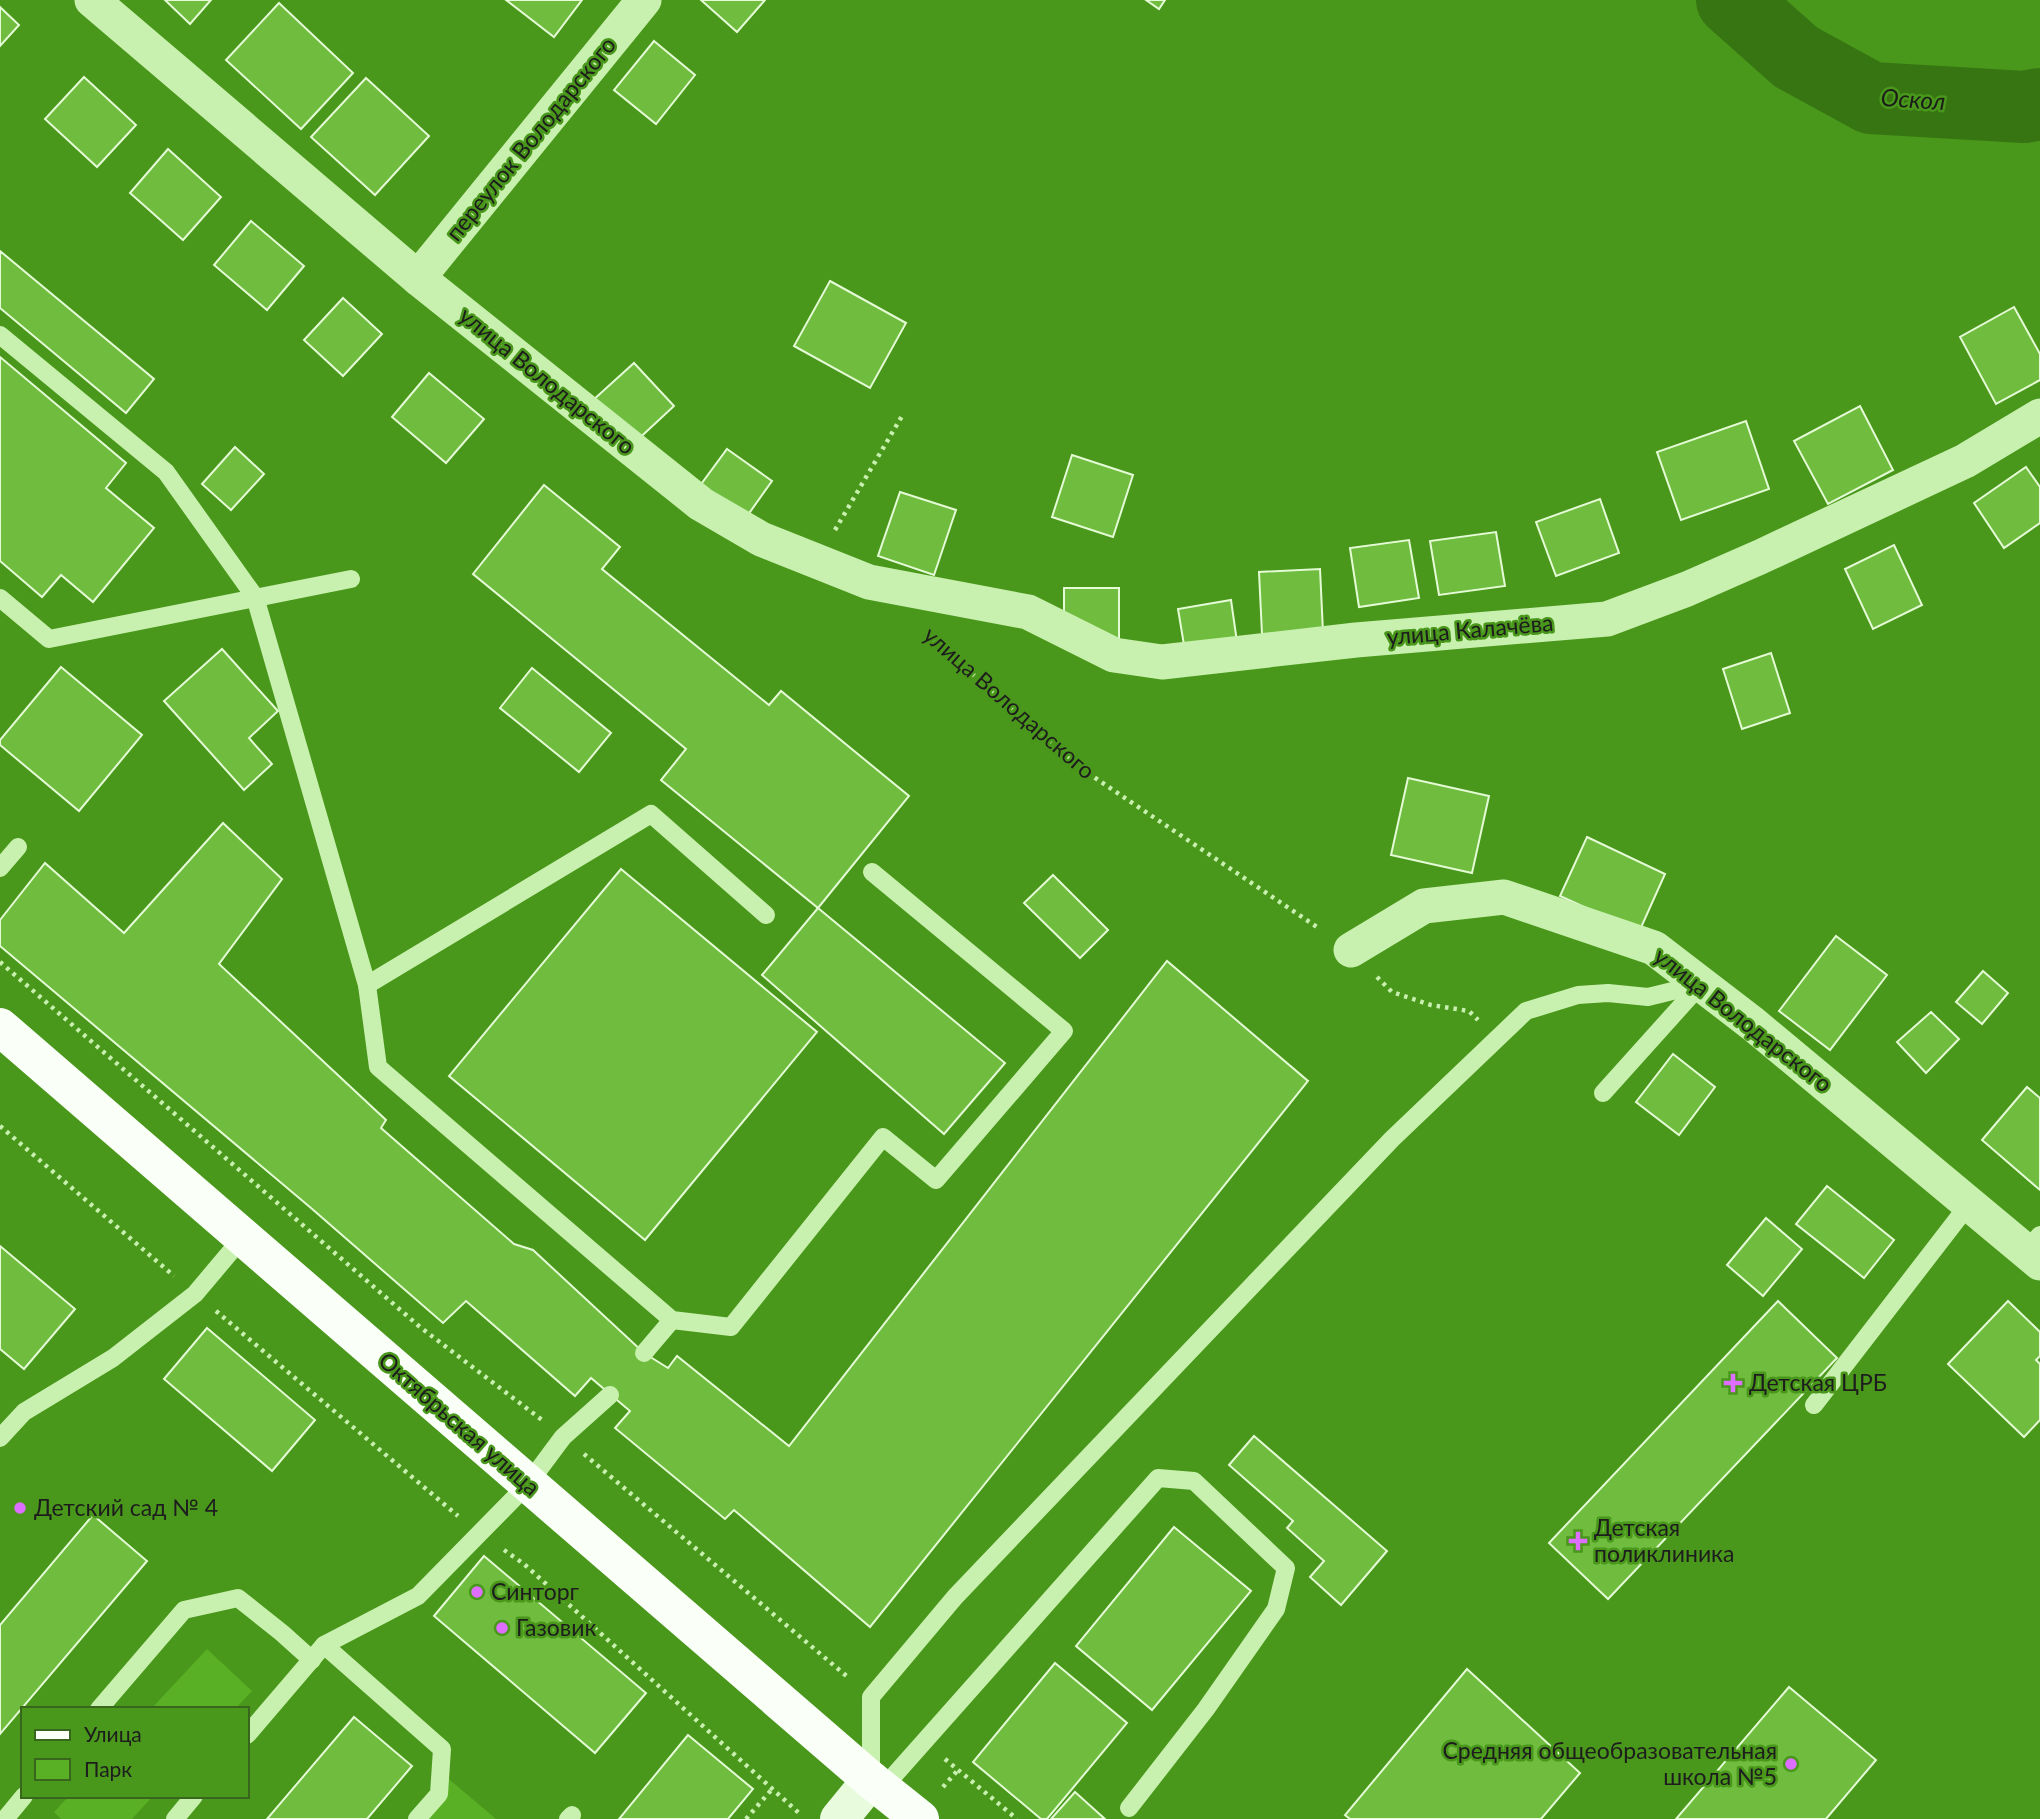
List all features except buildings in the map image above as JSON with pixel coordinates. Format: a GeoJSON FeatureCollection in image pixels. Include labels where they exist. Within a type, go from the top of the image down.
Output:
{"type":"FeatureCollection","features":[{"type":"Feature","properties":{"kind":"main road","name":"Октябрьская улица"},"geometry":{"type":"LineString","coordinates":[[0,1027],[920,1819]]}},
{"type":"Feature","properties":{"kind":"main road"},"geometry":{"type":"LineString","coordinates":[[839,1819],[877,1784]]}},
{"type":"Feature","properties":{"kind":"street","name":"улица Володарского"},"geometry":{"type":"LineString","coordinates":[[92,0],[418,278],[701,504],[761,539],[869,582]]}},
{"type":"Feature","properties":{"kind":"street","name":"переулок Володарского"},"geometry":{"type":"LineString","coordinates":[[418,278],[644,0]]}},
{"type":"Feature","properties":{"kind":"street","name":"улица Калачёва"},"geometry":{"type":"LineString","coordinates":[[869,582],[1028,612],[1114,655],[1162,662],[1356,640],[1607,619],[1687,589],[1772,552],[1965,461],[2040,416]]}},
{"type":"Feature","properties":{"kind":"street","name":"улица Володарского"},"geometry":{"type":"LineString","coordinates":[[1350,950],[1424,906],[1504,897],[1654,948],[1752,1024],[1969,1203],[2035,1250]]}},
{"type":"Feature","properties":{"kind":"lane"},"geometry":{"type":"LineString","coordinates":[[0,335],[166,472],[255,597],[367,985],[378,1067],[672,1320],[732,1327],[883,1137],[936,1180],[1064,1031],[872,872]]}},
{"type":"Feature","properties":{"kind":"lane"},"geometry":{"type":"LineString","coordinates":[[0,598],[49,639],[351,579]]}},
{"type":"Feature","properties":{"kind":"lane"},"geometry":{"type":"LineString","coordinates":[[367,985],[651,814],[766,915]]}},
{"type":"Feature","properties":{"kind":"lane"},"geometry":{"type":"LineString","coordinates":[[0,869],[18,847]]}},
{"type":"Feature","properties":{"kind":"lane"},"geometry":{"type":"LineString","coordinates":[[877,1784],[871,1697],[954,1597],[1392,1139],[1526,1011],[1578,995],[1608,993],[1648,997],[1701,984]]}},
{"type":"Feature","properties":{"kind":"lane"},"geometry":{"type":"LineString","coordinates":[[1603,1093],[1701,984]]}},
{"type":"Feature","properties":{"kind":"lane"},"geometry":{"type":"LineString","coordinates":[[1814,1405],[1969,1203]]}},
{"type":"Feature","properties":{"kind":"lane"},"geometry":{"type":"LineString","coordinates":[[0,1438],[24,1412],[113,1358],[195,1294],[243,1237]]}},
{"type":"Feature","properties":{"kind":"lane"},"geometry":{"type":"LineString","coordinates":[[644,1353],[672,1320]]}},
{"type":"Feature","properties":{"kind":"lane"},"geometry":{"type":"LineString","coordinates":[[248,1734],[324,1645],[418,1596],[528,1484],[563,1437],[610,1395]]}},
{"type":"Feature","properties":{"kind":"lane"},"geometry":{"type":"LineString","coordinates":[[877,1784],[924,1741],[1158,1478],[1194,1481],[1286,1568],[1276,1609],[1206,1709],[1129,1808]]}},
{"type":"Feature","properties":{"kind":"lane"},"geometry":{"type":"LineString","coordinates":[[101,1707],[184,1610],[238,1598],[312,1660]]}},
{"type":"Feature","properties":{"kind":"lane"},"geometry":{"type":"LineString","coordinates":[[324,1645],[442,1749],[439,1794],[418,1819]]}},
{"type":"Feature","properties":{"kind":"lane"},"geometry":{"type":"LineString","coordinates":[[5,1819],[22,1798]]}},
{"type":"Feature","properties":{"kind":"lane"},"geometry":{"type":"LineString","coordinates":[[175,1819],[192,1798]]}},
{"type":"Feature","properties":{"kind":"path"},"geometry":{"type":"LineString","coordinates":[[817,561],[902,416]]}},
{"type":"Feature","properties":{"kind":"path","name":"улица Володарского"},"geometry":{"type":"LineString","coordinates":[[921,628],[1076,765],[1350,950]]}},
{"type":"Feature","properties":{"kind":"path"},"geometry":{"type":"LineString","coordinates":[[1350,950],[1392,992],[1431,1005],[1469,1011],[1484,1027],[1481,1054]]}},
{"type":"Feature","properties":{"kind":"path"},"geometry":{"type":"LineString","coordinates":[[0,962],[419,1326],[631,1492],[871,1697]]}},
{"type":"Feature","properties":{"kind":"path"},"geometry":{"type":"LineString","coordinates":[[0,1126],[480,1534],[524,1564],[806,1819]]}},
{"type":"Feature","properties":{"kind":"path"},"geometry":{"type":"LineString","coordinates":[[924,1741],[1017,1819]]}},
{"type":"Feature","properties":{"kind":"path"},"geometry":{"type":"LineString","coordinates":[[746,1819],[773,1788]]}},
{"type":"Feature","properties":{"kind":"green space"},"geometry":{"type":"Polygon","coordinates":[[[207,1649],[252,1691],[237,1707],[153,1707],[207,1649]]]}},
{"type":"Feature","properties":{"kind":"green space"},"geometry":{"type":"Polygon","coordinates":[[[444,1775],[496,1819],[409,1819],[444,1775]]]}},
{"type":"Feature","properties":{"kind":"green space"},"geometry":{"type":"Polygon","coordinates":[[[67,1798],[151,1798],[132,1819],[61,1819],[54,1812],[67,1798]]]}},
{"type":"Feature","properties":{"kind":"waterway","name":"Оскол"},"geometry":{"type":"LineString","coordinates":[[1732,0],[1796,57],[1871,98],[2024,107],[2040,104]]}},
{"type":"Feature","properties":{"kind":"place","name":"Детская ЦРБ"},"geometry":{"type":"Point","coordinates":[1733,1383]}},
{"type":"Feature","properties":{"kind":"place","name":"Детский сад № 4"},"geometry":{"type":"Point","coordinates":[20,1508]}},
{"type":"Feature","properties":{"kind":"place","name":"Детская поликлиника"},"geometry":{"type":"Point","coordinates":[1578,1541]}},
{"type":"Feature","properties":{"kind":"place","name":"Синторг"},"geometry":{"type":"Point","coordinates":[477,1592]}},
{"type":"Feature","properties":{"kind":"place","name":"Газовик"},"geometry":{"type":"Point","coordinates":[502,1628]}},
{"type":"Feature","properties":{"kind":"place","name":"Средняя общеобразовательная школа №5"},"geometry":{"type":"Point","coordinates":[1791,1764]}}]}
